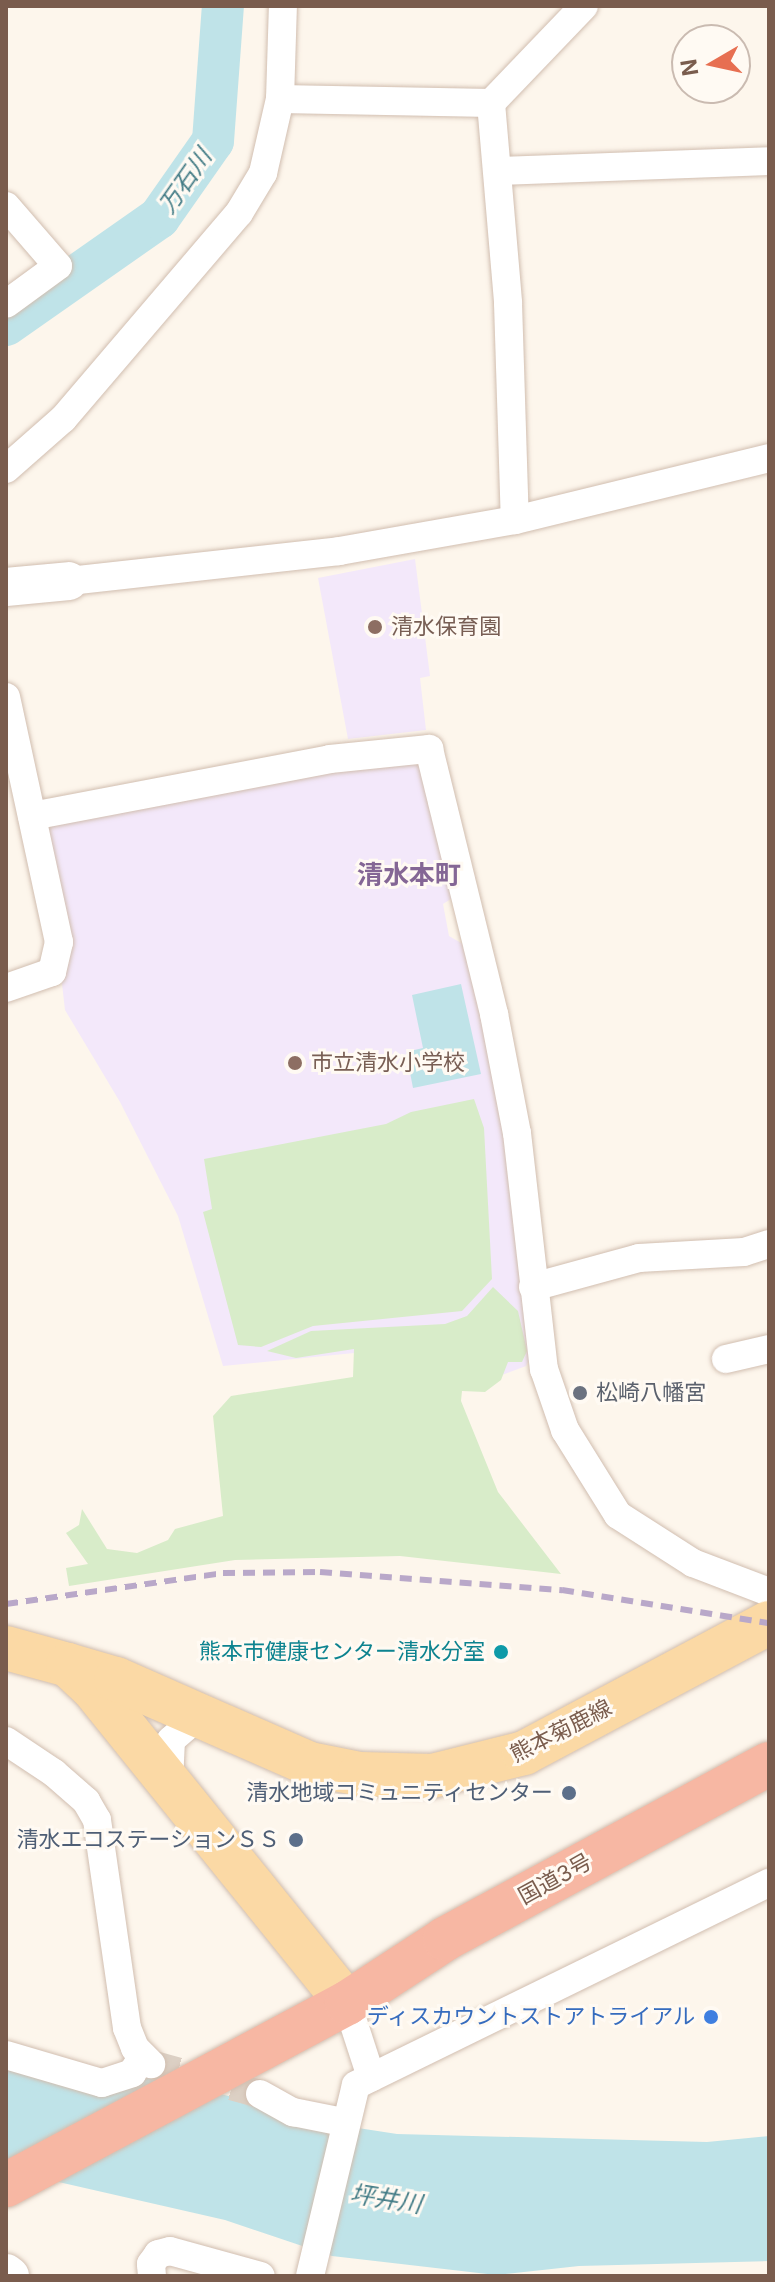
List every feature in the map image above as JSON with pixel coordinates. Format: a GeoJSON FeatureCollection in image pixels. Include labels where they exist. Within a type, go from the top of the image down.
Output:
{"type":"FeatureCollection","features":[{"type":"Feature","properties":{"kind":"highway","name":"国道3号"},"geometry":{"type":"LineString","coordinates":[[347,2003],[445,1939],[769,1764]]}},
{"type":"Feature","properties":{"kind":"highway","name":"国道3号"},"geometry":{"type":"LineString","coordinates":[[6,2185],[151,2074],[451,1963],[769,1796]]}},
{"type":"Feature","properties":{"kind":"main road","name":"熊本菊鹿線"},"geometry":{"type":"LineString","coordinates":[[6,1648],[116,1679],[205,1721],[310,1764],[360,1774],[445,1773],[524,1753],[769,1623]]}},
{"type":"Feature","properties":{"kind":"main road"},"geometry":{"type":"LineString","coordinates":[[68,1665],[169,1781],[347,2003]]}},
{"type":"Feature","properties":{"kind":"street"},"geometry":{"type":"LineString","coordinates":[[6,469],[63,419],[239,213],[263,173],[280,99],[283,6]]}},
{"type":"Feature","properties":{"kind":"street"},"geometry":{"type":"LineString","coordinates":[[280,99],[491,103],[584,6]]}},
{"type":"Feature","properties":{"kind":"street"},"geometry":{"type":"LineString","coordinates":[[491,103],[500,171],[515,520]]}},
{"type":"Feature","properties":{"kind":"street"},"geometry":{"type":"LineString","coordinates":[[500,171],[769,161]]}},
{"type":"Feature","properties":{"kind":"street"},"geometry":{"type":"LineString","coordinates":[[6,206],[58,266],[6,304]]}},
{"type":"Feature","properties":{"kind":"street"},"geometry":{"type":"LineString","coordinates":[[6,587],[339,551],[515,520],[769,458]]}},
{"type":"Feature","properties":{"kind":"street"},"geometry":{"type":"LineString","coordinates":[[6,697],[59,942],[52,972],[6,988]]}},
{"type":"Feature","properties":{"kind":"street"},"geometry":{"type":"LineString","coordinates":[[32,816],[330,759],[429,749],[465,882],[514,1118],[533,1287],[554,1403],[565,1430],[618,1515],[693,1563],[769,1592]]}},
{"type":"Feature","properties":{"kind":"street"},"geometry":{"type":"LineString","coordinates":[[533,1287],[639,1258],[744,1252],[769,1244]]}},
{"type":"Feature","properties":{"kind":"street"},"geometry":{"type":"LineString","coordinates":[[726,1359],[769,1349]]}},
{"type":"Feature","properties":{"kind":"street"},"geometry":{"type":"LineString","coordinates":[[169,1781],[171,1740],[188,1725],[205,1721]]}},
{"type":"Feature","properties":{"kind":"street"},"geometry":{"type":"LineString","coordinates":[[9,1744],[86,1801],[97,1820],[127,2028],[151,2074]]}},
{"type":"Feature","properties":{"kind":"street"},"geometry":{"type":"LineString","coordinates":[[311,2274],[341,2132],[356,2085],[769,1883]]}},
{"type":"Feature","properties":{"kind":"street"},"geometry":{"type":"LineString","coordinates":[[347,2003],[371,2077]]}},
{"type":"Feature","properties":{"kind":"street"},"geometry":{"type":"LineString","coordinates":[[6,2055],[102,2083],[132,2073],[151,2074]]}},
{"type":"Feature","properties":{"kind":"street"},"geometry":{"type":"LineString","coordinates":[[260,2094],[341,2132]]}},
{"type":"Feature","properties":{"kind":"street"},"geometry":{"type":"LineString","coordinates":[[152,2276],[151,2264],[158,2254],[170,2251],[261,2276]]}},
{"type":"Feature","properties":{"kind":"shaded area","name":"清水保育園"},"geometry":{"type":"Polygon","coordinates":[[[415,559],[430,676],[420,678],[426,730],[348,739],[318,578],[415,559]]]}},
{"type":"Feature","properties":{"kind":"shaded area","name":"市立清水小学校"},"geometry":{"type":"Polygon","coordinates":[[[423,762],[454,897],[443,904],[449,936],[468,947],[501,1094],[531,1356],[526,1366],[494,1378],[384,1350],[223,1366],[178,1216],[120,1102],[65,1010],[44,828],[323,769],[423,762]]]}},
{"type":"Feature","properties":{"kind":"green space"},"geometry":{"type":"Polygon","coordinates":[[[474,1099],[484,1128],[492,1279],[462,1311],[313,1326],[261,1347],[238,1345],[203,1212],[212,1209],[204,1159],[386,1124],[411,1112],[474,1099]]]}},
{"type":"Feature","properties":{"kind":"green space"},"geometry":{"type":"Polygon","coordinates":[[[493,1287],[518,1311],[527,1351],[522,1362],[508,1362],[501,1380],[485,1392],[462,1391],[461,1401],[498,1492],[561,1574],[400,1556],[235,1560],[69,1586],[66,1568],[88,1564],[66,1533],[79,1525],[82,1509],[107,1549],[137,1553],[168,1540],[175,1529],[223,1516],[213,1416],[231,1396],[353,1377],[354,1349],[296,1358],[267,1351],[311,1331],[445,1324],[467,1316],[493,1287]]]}},
{"type":"Feature","properties":{"kind":"water"},"geometry":{"type":"Polygon","coordinates":[[[461,984],[481,1074],[413,1088],[406,1052],[423,1048],[412,995],[461,984]]]}},
{"type":"Feature","properties":{"kind":"water","name":"坪井川"},"geometry":{"type":"Polygon","coordinates":[[[6,2061],[104,2092],[147,2078],[229,2096],[280,2116],[397,2134],[707,2142],[769,2136],[769,2261],[579,2266],[496,2275],[332,2256],[225,2220],[6,2170],[6,2061]]]}},
{"type":"Feature","properties":{"kind":"waterway","name":"万石川"},"geometry":{"type":"LineString","coordinates":[[6,325],[159,218],[213,141],[223,6]]}},
{"type":"Feature","properties":{"kind":"tunnel"},"geometry":{"type":"LineString","coordinates":[[151,2064],[260,2094]]}},
{"type":"Feature","properties":{"kind":"railway"},"geometry":{"type":"LineString","coordinates":[[6,1604],[223,1573],[320,1572],[562,1590],[769,1623]]}},
{"type":"Feature","properties":{"kind":"place","name":"清水保育園"},"geometry":{"type":"Point","coordinates":[375,627]}},
{"type":"Feature","properties":{"kind":"place","name":"市立清水小学校"},"geometry":{"type":"Point","coordinates":[295,1063]}},
{"type":"Feature","properties":{"kind":"place","name":"松崎八幡宮"},"geometry":{"type":"Point","coordinates":[580,1393]}},
{"type":"Feature","properties":{"kind":"place","name":"熊本市健康センター清水分室"},"geometry":{"type":"Point","coordinates":[501,1652]}},
{"type":"Feature","properties":{"kind":"place","name":"清水地域コミュニティセンター"},"geometry":{"type":"Point","coordinates":[569,1793]}},
{"type":"Feature","properties":{"kind":"place","name":"清水エコステーションＳＳ"},"geometry":{"type":"Point","coordinates":[296,1840]}},
{"type":"Feature","properties":{"kind":"place","name":"ディスカウントストアトライアル"},"geometry":{"type":"Point","coordinates":[711,2017]}},
{"type":"Feature","properties":{"kind":"district","name":"清水本町"},"geometry":{"type":"Point","coordinates":[409,875]}}]}
